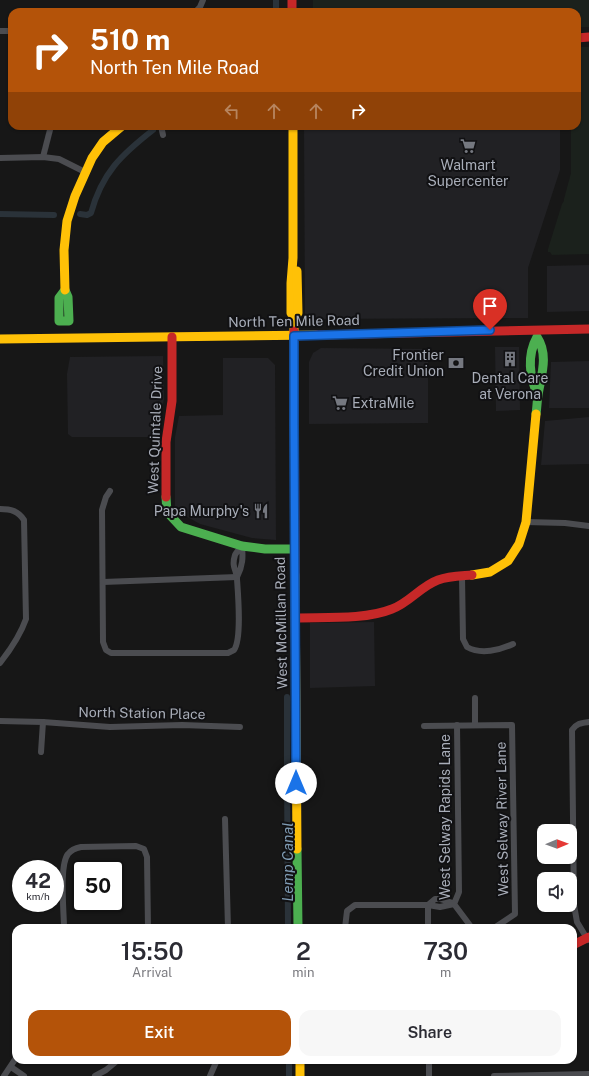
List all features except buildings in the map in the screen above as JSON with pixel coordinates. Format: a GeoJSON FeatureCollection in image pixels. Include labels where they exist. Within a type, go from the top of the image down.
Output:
{"type":"FeatureCollection","features":[{"type":"Feature","properties":{"kind":"main road"},"geometry":{"type":"LineString","coordinates":[[64,338],[64,322],[69,321],[68,297],[64,290],[64,250],[67,221],[74,196],[92,158],[103,142],[117,130]]}},
{"type":"Feature","properties":{"kind":"main road","name":"West McMillan Road"},"geometry":{"type":"LineString","coordinates":[[293,130],[293,258],[291,313],[294,318],[294,549],[298,924]]}},
{"type":"Feature","properties":{"kind":"main road","name":"North Ten Mile Road"},"geometry":{"type":"LineString","coordinates":[[0,339],[537,333],[589,329]]}},
{"type":"Feature","properties":{"kind":"main road"},"geometry":{"type":"LineString","coordinates":[[537,333],[532,343],[530,365],[533,383],[538,395]]}},
{"type":"Feature","properties":{"kind":"main road"},"geometry":{"type":"LineString","coordinates":[[295,618],[362,616],[376,614],[393,609],[437,580],[448,577],[478,575],[490,572],[508,561],[519,544],[526,522],[538,395],[544,367],[541,343],[537,333]]}},
{"type":"Feature","properties":{"kind":"main road","name":"West Quintale Drive"},"geometry":{"type":"LineString","coordinates":[[172,337],[172,401],[166,442],[167,512],[181,527],[242,546]]}},
{"type":"Feature","properties":{"kind":"main road"},"geometry":{"type":"LineString","coordinates":[[242,546],[265,549],[294,549]]}},
{"type":"Feature","properties":{"kind":"main road"},"geometry":{"type":"LineString","coordinates":[[577,943],[588,939]]}},
{"type":"Feature","properties":{"kind":"main road"},"geometry":{"type":"LineString","coordinates":[[300,1064],[300,1076]]}},
{"type":"Feature","properties":{"kind":"street"},"geometry":{"type":"LineString","coordinates":[[42,157],[50,130]]}},
{"type":"Feature","properties":{"kind":"street"},"geometry":{"type":"LineString","coordinates":[[162,130],[163,135]]}},
{"type":"Feature","properties":{"kind":"street"},"geometry":{"type":"LineString","coordinates":[[0,158],[42,157],[59,160],[85,172]]}},
{"type":"Feature","properties":{"kind":"street"},"geometry":{"type":"LineString","coordinates":[[110,491],[106,497],[102,510],[103,642],[106,650],[111,653],[228,653],[234,650],[238,640],[237,577],[241,569],[243,557],[242,546]]}},
{"type":"Feature","properties":{"kind":"street"},"geometry":{"type":"LineString","coordinates":[[0,509],[8,509],[16,512],[22,516],[25,524],[26,619],[17,640],[0,663]]}},
{"type":"Feature","properties":{"kind":"street"},"geometry":{"type":"LineString","coordinates":[[526,522],[565,523],[589,526]]}},
{"type":"Feature","properties":{"kind":"street"},"geometry":{"type":"LineString","coordinates":[[462,576],[463,639],[467,647],[475,651],[497,651],[513,644]]}},
{"type":"Feature","properties":{"kind":"street"},"geometry":{"type":"LineString","coordinates":[[103,582],[237,577]]}},
{"type":"Feature","properties":{"kind":"street"},"geometry":{"type":"LineString","coordinates":[[424,726],[475,725],[475,698]]}},
{"type":"Feature","properties":{"kind":"street","name":"North Station Place"},"geometry":{"type":"LineString","coordinates":[[0,721],[43,722],[110,727],[182,725],[240,727]]}},
{"type":"Feature","properties":{"kind":"street"},"geometry":{"type":"LineString","coordinates":[[41,752],[43,722]]}},
{"type":"Feature","properties":{"kind":"street"},"geometry":{"type":"LineString","coordinates":[[588,939],[577,922],[574,904],[572,730],[575,726],[581,723],[589,722]]}},
{"type":"Feature","properties":{"kind":"street","name":"West Selway Rapids Lane"},"geometry":{"type":"LineString","coordinates":[[457,725],[459,892],[454,904],[469,924]]}},
{"type":"Feature","properties":{"kind":"street","name":"West Selway River Lane"},"geometry":{"type":"LineString","coordinates":[[475,725],[512,725],[515,914],[500,924]]}},
{"type":"Feature","properties":{"kind":"street"},"geometry":{"type":"LineString","coordinates":[[226,819],[228,924]]}},
{"type":"Feature","properties":{"kind":"street"},"geometry":{"type":"LineString","coordinates":[[64,924],[63,864],[68,853],[74,848],[81,847],[136,846],[144,849],[147,857],[148,924]]}},
{"type":"Feature","properties":{"kind":"street"},"geometry":{"type":"LineString","coordinates":[[345,924],[347,911],[352,906],[359,904],[428,905],[440,907],[454,904]]}},
{"type":"Feature","properties":{"kind":"street"},"geometry":{"type":"LineString","coordinates":[[428,905],[428,924]]}},
{"type":"Feature","properties":{"kind":"street"},"geometry":{"type":"LineString","coordinates":[[4,1076],[13,1064]]}},
{"type":"Feature","properties":{"kind":"street"},"geometry":{"type":"LineString","coordinates":[[95,1076],[113,1064]]}},
{"type":"Feature","properties":{"kind":"street"},"geometry":{"type":"LineString","coordinates":[[210,1076],[215,1064]]}},
{"type":"Feature","properties":{"kind":"street"},"geometry":{"type":"LineString","coordinates":[[429,1064],[429,1076]]}},
{"type":"Feature","properties":{"kind":"street"},"geometry":{"type":"LineString","coordinates":[[11,1067],[24,1076]]}},
{"type":"Feature","properties":{"kind":"street"},"geometry":{"type":"LineString","coordinates":[[494,1076],[589,1074]]}},
{"type":"Feature","properties":{"kind":"shaded area"},"geometry":{"type":"Polygon","coordinates":[[[313,0],[589,0],[589,27],[581,27],[581,8],[313,8],[313,0]]]}},
{"type":"Feature","properties":{"kind":"shaded area"},"geometry":{"type":"Polygon","coordinates":[[[581,47],[589,47],[589,254],[552,255],[548,252],[548,249],[564,201],[571,173],[571,130],[581,130],[581,47]]]}},
{"type":"Feature","properties":{"kind":"shaded area"},"geometry":{"type":"Polygon","coordinates":[[[304,130],[560,130],[560,170],[528,268],[528,318],[305,319],[304,130]]]}},
{"type":"Feature","properties":{"kind":"shaded area"},"geometry":{"type":"Polygon","coordinates":[[[589,265],[589,311],[547,312],[547,266],[589,265]]]}},
{"type":"Feature","properties":{"kind":"shaded area"},"geometry":{"type":"Polygon","coordinates":[[[495,347],[519,347],[520,410],[496,411],[495,347]]]}},
{"type":"Feature","properties":{"kind":"shaded area"},"geometry":{"type":"Polygon","coordinates":[[[321,348],[428,349],[428,423],[309,424],[309,362],[313,353],[321,348]]]}},
{"type":"Feature","properties":{"kind":"shaded area"},"geometry":{"type":"Polygon","coordinates":[[[163,356],[164,399],[156,437],[72,437],[68,434],[67,374],[70,357],[163,356]]]}},
{"type":"Feature","properties":{"kind":"shaded area"},"geometry":{"type":"Polygon","coordinates":[[[223,358],[268,358],[275,365],[276,540],[252,538],[200,524],[175,510],[175,437],[179,416],[223,415],[223,358]]]}},
{"type":"Feature","properties":{"kind":"shaded area"},"geometry":{"type":"Polygon","coordinates":[[[589,361],[589,408],[549,408],[551,362],[589,361]]]}},
{"type":"Feature","properties":{"kind":"shaded area"},"geometry":{"type":"Polygon","coordinates":[[[589,417],[589,464],[541,465],[545,421],[589,417]]]}},
{"type":"Feature","properties":{"kind":"shaded area"},"geometry":{"type":"Polygon","coordinates":[[[374,622],[375,686],[310,688],[310,623],[374,622]]]}},
{"type":"Feature","properties":{"kind":"waterway","name":"Lemp Canal"},"geometry":{"type":"LineString","coordinates":[[276,0],[276,8]]}},
{"type":"Feature","properties":{"kind":"waterway"},"geometry":{"type":"LineString","coordinates":[[80,214],[87,215],[91,213],[101,187],[114,166],[131,148],[153,130]]}},
{"type":"Feature","properties":{"kind":"waterway"},"geometry":{"type":"LineString","coordinates":[[0,214],[54,215]]}},
{"type":"Feature","properties":{"kind":"waterway","name":"Lemp Canal"},"geometry":{"type":"LineString","coordinates":[[287,697],[287,766]]}},
{"type":"Feature","properties":{"kind":"waterway","name":"Lemp Canal"},"geometry":{"type":"LineString","coordinates":[[287,772],[288,924]]}},
{"type":"Feature","properties":{"kind":"waterway","name":"Lemp Canal"},"geometry":{"type":"LineString","coordinates":[[289,1064],[289,1076]]}},
{"type":"Feature","properties":{"kind":"traffic: fast"},"geometry":{"type":"LineString","coordinates":[[65,290],[68,297],[69,321],[59,321],[59,298],[65,290]]}},
{"type":"Feature","properties":{"kind":"traffic: fast"},"geometry":{"type":"LineString","coordinates":[[536,414],[543,366],[543,351],[537,337],[532,351],[530,366],[538,395]]}},
{"type":"Feature","properties":{"kind":"traffic: fast"},"geometry":{"type":"LineString","coordinates":[[166,497],[167,512],[181,527],[242,546],[265,549],[294,549]]}},
{"type":"Feature","properties":{"kind":"traffic: fast"},"geometry":{"type":"LineString","coordinates":[[297,849],[298,924]]}},
{"type":"Feature","properties":{"kind":"traffic: slow"},"geometry":{"type":"LineString","coordinates":[[65,290],[64,250],[67,221],[75,196],[92,158],[103,142],[117,130]]}},
{"type":"Feature","properties":{"kind":"traffic: slow"},"geometry":{"type":"LineString","coordinates":[[293,130],[293,258],[291,313],[294,318],[294,331]]}},
{"type":"Feature","properties":{"kind":"traffic: slow"},"geometry":{"type":"LineString","coordinates":[[294,318],[298,313],[297,271]]}},
{"type":"Feature","properties":{"kind":"traffic: slow"},"geometry":{"type":"LineString","coordinates":[[0,339],[316,335]]}},
{"type":"Feature","properties":{"kind":"traffic: slow"},"geometry":{"type":"LineString","coordinates":[[472,575],[490,572],[508,561],[519,544],[526,522],[536,414]]}},
{"type":"Feature","properties":{"kind":"traffic: slow"},"geometry":{"type":"LineString","coordinates":[[295,575],[297,849]]}},
{"type":"Feature","properties":{"kind":"traffic: slow"},"geometry":{"type":"LineString","coordinates":[[300,1064],[300,1076]]}},
{"type":"Feature","properties":{"kind":"traffic: jam"},"geometry":{"type":"LineString","coordinates":[[292,0],[292,8]]}},
{"type":"Feature","properties":{"kind":"traffic: jam"},"geometry":{"type":"LineString","coordinates":[[581,38],[589,37]]}},
{"type":"Feature","properties":{"kind":"traffic: jam"},"geometry":{"type":"LineString","coordinates":[[316,335],[589,329]]}},
{"type":"Feature","properties":{"kind":"traffic: jam"},"geometry":{"type":"LineString","coordinates":[[294,331],[295,575]]}},
{"type":"Feature","properties":{"kind":"traffic: jam"},"geometry":{"type":"LineString","coordinates":[[166,497],[166,442],[172,401],[172,337]]}},
{"type":"Feature","properties":{"kind":"traffic: jam"},"geometry":{"type":"LineString","coordinates":[[295,618],[344,617],[381,613],[404,603],[426,586],[438,580],[472,575]]}},
{"type":"Feature","properties":{"kind":"traffic: jam"},"geometry":{"type":"LineString","coordinates":[[577,943],[589,937]]}},
{"type":"Feature","properties":{"kind":"place","name":"Walmart Supercenter"},"geometry":{"type":"Point","coordinates":[468,146]}},
{"type":"Feature","properties":{"kind":"place","name":"Dental Care at Verona"},"geometry":{"type":"Point","coordinates":[510,359]}},
{"type":"Feature","properties":{"kind":"place","name":"Frontier Credit Union"},"geometry":{"type":"Point","coordinates":[456,363]}},
{"type":"Feature","properties":{"kind":"place","name":"ExtraMile"},"geometry":{"type":"Point","coordinates":[340,403]}},
{"type":"Feature","properties":{"kind":"place","name":"Papa Murphy's"},"geometry":{"type":"Point","coordinates":[261,511]}},
{"type":"Feature","properties":{"kind":"route"},"geometry":{"type":"LineString","coordinates":[[296,783],[294,336],[490,330]]}}]}
